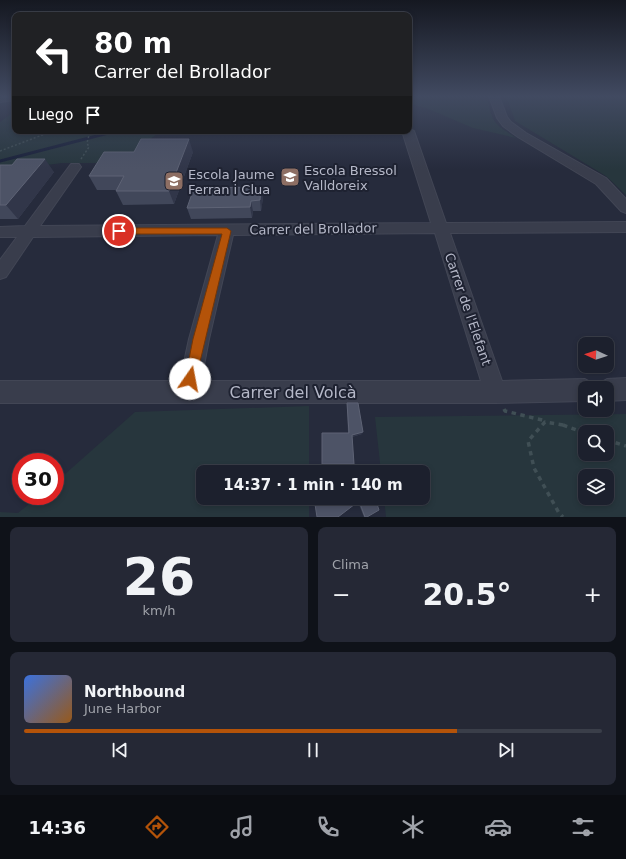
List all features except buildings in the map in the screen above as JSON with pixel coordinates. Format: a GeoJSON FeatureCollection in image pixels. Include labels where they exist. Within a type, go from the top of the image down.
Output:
{"type":"FeatureCollection","features":[{"type":"Feature","properties":{"kind":"street"},"geometry":{"type":"LineString","coordinates":[[504,120],[522,134],[601,181],[626,208]]}},
{"type":"Feature","properties":{"kind":"street","name":"Carrer de l'Elefant"},"geometry":{"type":"LineString","coordinates":[[409,134],[495,392]]}},
{"type":"Feature","properties":{"kind":"street"},"geometry":{"type":"LineString","coordinates":[[0,272],[27,232],[75,167]]}},
{"type":"Feature","properties":{"kind":"street","name":"Carrer del Brollador"},"geometry":{"type":"LineString","coordinates":[[0,232],[227,231],[440,227],[626,227]]}},
{"type":"Feature","properties":{"kind":"street"},"geometry":{"type":"LineString","coordinates":[[188,392],[199,339],[227,231]]}},
{"type":"Feature","properties":{"kind":"street"},"geometry":{"type":"LineString","coordinates":[[614,390],[626,389]]}},
{"type":"Feature","properties":{"kind":"street","name":"Carrer del Volcà"},"geometry":{"type":"LineString","coordinates":[[0,392],[495,392],[578,390]]}},
{"type":"Feature","properties":{"kind":"path"},"geometry":{"type":"LineString","coordinates":[[0,151],[46,134]]}},
{"type":"Feature","properties":{"kind":"path"},"geometry":{"type":"LineString","coordinates":[[75,167],[89,147],[87,143],[89,134]]}},
{"type":"Feature","properties":{"kind":"path"},"geometry":{"type":"LineString","coordinates":[[495,392],[505,412],[563,425],[578,430]]}},
{"type":"Feature","properties":{"kind":"path"},"geometry":{"type":"LineString","coordinates":[[563,425],[545,422],[528,441],[534,468],[559,513],[563,517]]}},
{"type":"Feature","properties":{"kind":"path"},"geometry":{"type":"LineString","coordinates":[[614,442],[626,446]]}},
{"type":"Feature","properties":{"kind":"shaded area"},"geometry":{"type":"Polygon","coordinates":[[[3,120],[12,120],[12,134],[157,134],[129,155],[96,163],[62,163],[0,171],[0,122],[3,120]]]}},
{"type":"Feature","properties":{"kind":"shaded area"},"geometry":{"type":"Polygon","coordinates":[[[454,120],[494,120],[499,126],[516,138],[473,128],[454,120]]]}},
{"type":"Feature","properties":{"kind":"shaded area"},"geometry":{"type":"Polygon","coordinates":[[[626,120],[626,195],[606,176],[515,121],[626,120]]]}},
{"type":"Feature","properties":{"kind":"shaded area"},"geometry":{"type":"Polygon","coordinates":[[[309,406],[309,465],[196,465],[196,505],[309,505],[309,517],[0,517],[0,512],[18,513],[28,505],[64,505],[64,475],[135,412],[309,406]]]}},
{"type":"Feature","properties":{"kind":"shaded area"},"geometry":{"type":"Polygon","coordinates":[[[614,414],[626,414],[626,517],[386,517],[385,505],[430,505],[430,465],[380,465],[375,417],[578,415],[578,417],[614,417],[614,414]]]}},
{"type":"Feature","properties":{"kind":"waterway"},"geometry":{"type":"LineString","coordinates":[[0,161],[104,134]]}},
{"type":"Feature","properties":{"kind":"place","name":"Escola Bressol Valldoreix"},"geometry":{"type":"Point","coordinates":[290,177]}},
{"type":"Feature","properties":{"kind":"place","name":"Escola Jaume Ferran i Clua"},"geometry":{"type":"Point","coordinates":[174,181]}},
{"type":"Feature","properties":{"kind":"route"},"geometry":{"type":"LineString","coordinates":[[119,231],[227,231],[190,379]]}}]}
